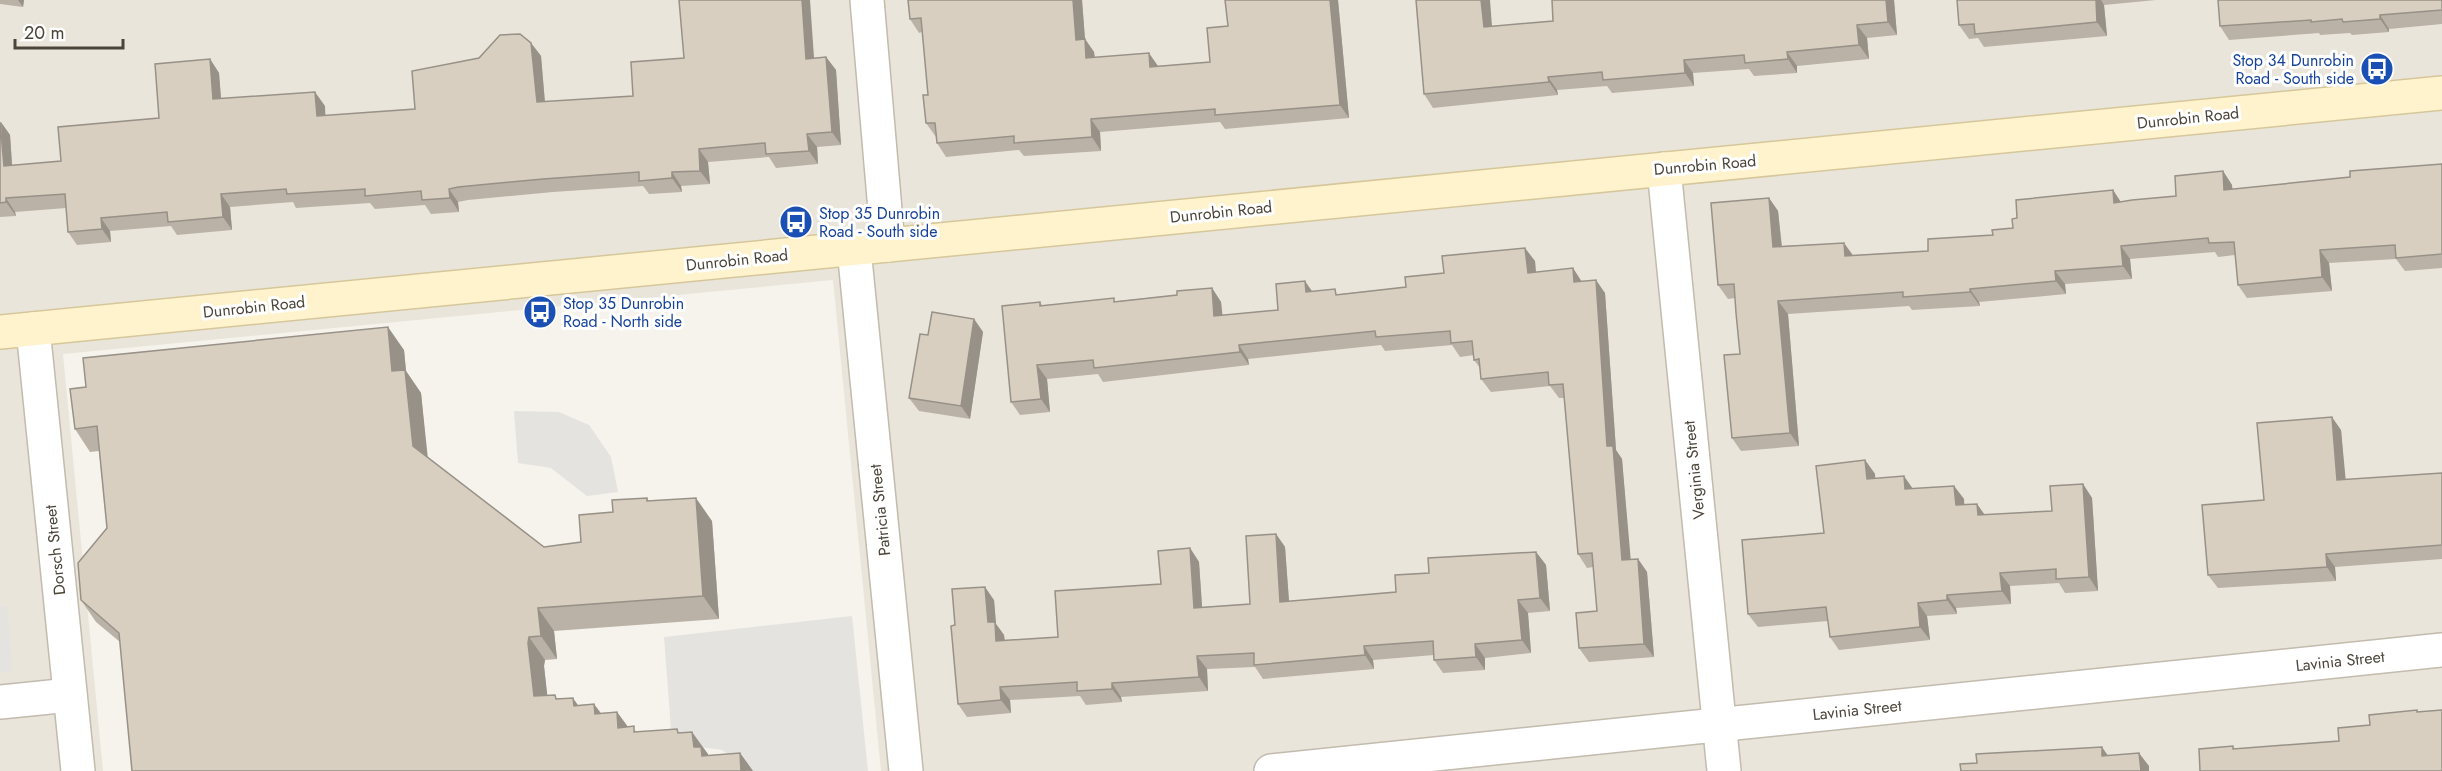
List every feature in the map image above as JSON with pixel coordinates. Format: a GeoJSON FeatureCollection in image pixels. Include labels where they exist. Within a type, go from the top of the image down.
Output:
{"type":"FeatureCollection","features":[{"type":"Feature","properties":{"kind":"street"},"geometry":{"type":"LineString","coordinates":[[867,0],[888,245]]}},
{"type":"Feature","properties":{"kind":"street","name":"Dunrobin Road"},"geometry":{"type":"LineString","coordinates":[[0,332],[2442,93]]}},
{"type":"Feature","properties":{"kind":"street","name":"Verginia Street"},"geometry":{"type":"LineString","coordinates":[[1664,169],[1724,771]]}},
{"type":"Feature","properties":{"kind":"street","name":"Patricia Street"},"geometry":{"type":"LineString","coordinates":[[854,249],[906,771]]}},
{"type":"Feature","properties":{"kind":"street","name":"Dorsch Street"},"geometry":{"type":"LineString","coordinates":[[33,329],[78,771]]}},
{"type":"Feature","properties":{"kind":"street","name":"Lavinia Street"},"geometry":{"type":"LineString","coordinates":[[1271,771],[2442,650]]}},
{"type":"Feature","properties":{"kind":"street"},"geometry":{"type":"LineString","coordinates":[[0,702],[70,695]]}},
{"type":"Feature","properties":{"kind":"shaded area"},"geometry":{"type":"Polygon","coordinates":[[[0,0],[2442,0],[2442,771],[881,771],[833,280],[63,354],[103,771],[0,771],[0,0]]]}},
{"type":"Feature","properties":{"kind":"shaded area"},"geometry":{"type":"Polygon","coordinates":[[[514,411],[559,412],[589,425],[611,457],[618,492],[587,496],[551,468],[518,463],[514,411]]]}},
{"type":"Feature","properties":{"kind":"shaded area"},"geometry":{"type":"Polygon","coordinates":[[[0,606],[7,606],[13,671],[0,672],[0,606]]]}},
{"type":"Feature","properties":{"kind":"shaded area"},"geometry":{"type":"Polygon","coordinates":[[[852,616],[868,771],[754,771],[722,750],[672,743],[664,637],[852,616]]]}},
{"type":"Feature","properties":{"kind":"building"},"geometry":{"type":"Polygon","coordinates":[[[679,0],[802,0],[806,59],[826,57],[832,132],[807,134],[809,151],[766,154],[765,143],[699,149],[700,171],[672,172],[672,178],[639,181],[639,172],[543,179],[458,187],[449,189],[450,198],[422,200],[421,191],[365,196],[365,189],[287,194],[286,189],[221,194],[223,217],[168,222],[167,212],[101,218],[102,229],[68,232],[65,194],[6,198],[6,202],[0,203],[0,122],[4,166],[61,161],[58,127],[159,118],[155,64],[210,59],[213,99],[315,92],[317,116],[415,109],[412,71],[479,58],[500,35],[520,34],[531,43],[537,102],[633,96],[631,62],[684,58],[679,0]]]}},
{"type":"Feature","properties":{"kind":"building"},"geometry":{"type":"Polygon","coordinates":[[[908,0],[1073,0],[1076,40],[1085,39],[1086,58],[1149,53],[1150,67],[1210,62],[1207,28],[1228,26],[1225,0],[1330,0],[1340,105],[1215,115],[1215,109],[1091,119],[1092,137],[1014,143],[1014,136],[937,143],[935,123],[926,123],[923,95],[928,95],[921,18],[910,19],[908,0]]]}},
{"type":"Feature","properties":{"kind":"building"},"geometry":{"type":"Polygon","coordinates":[[[1416,0],[1481,0],[1484,27],[1553,21],[1552,0],[1886,0],[1888,22],[1857,25],[1859,45],[1787,52],[1788,59],[1745,63],[1744,55],[1684,60],[1685,73],[1603,80],[1602,72],[1548,77],[1549,82],[1424,94],[1416,0]]]}},
{"type":"Feature","properties":{"kind":"building"},"geometry":{"type":"Polygon","coordinates":[[[1957,0],[2096,0],[2097,22],[1975,34],[1974,24],[1959,25],[1957,0]]]}},
{"type":"Feature","properties":{"kind":"building"},"geometry":{"type":"Polygon","coordinates":[[[2218,0],[2442,0],[2442,10],[2380,15],[2380,19],[2343,22],[2342,19],[2311,22],[2311,20],[2220,26],[2218,0]]]}},
{"type":"Feature","properties":{"kind":"building"},"geometry":{"type":"Polygon","coordinates":[[[2442,164],[2442,254],[2396,258],[2395,245],[2320,250],[2322,277],[2238,285],[2234,242],[2209,243],[2208,238],[2121,246],[2123,266],[2055,271],[2056,281],[1970,289],[1970,292],[1903,297],[1903,292],[1778,301],[1790,433],[1732,438],[1724,355],[1740,354],[1734,284],[1718,285],[1711,203],[1769,198],[1773,247],[1844,243],[1845,256],[1928,251],[1928,239],[1993,235],[1992,230],[2013,228],[2012,219],[2017,218],[2016,200],[2113,190],[2114,203],[2176,196],[2175,176],[2223,171],[2224,190],[2350,177],[2350,171],[2442,164]]]}},
{"type":"Feature","properties":{"kind":"building"},"geometry":{"type":"Polygon","coordinates":[[[1525,248],[1528,273],[1573,268],[1574,282],[1596,280],[1607,446],[1613,446],[1622,560],[1638,559],[1644,644],[1579,648],[1576,613],[1597,611],[1592,553],[1578,554],[1563,384],[1549,385],[1548,372],[1481,379],[1479,359],[1474,360],[1472,341],[1451,343],[1450,331],[1376,337],[1375,331],[1239,345],[1240,352],[1094,368],[1093,360],[1037,365],[1041,399],[1011,402],[1002,306],[1040,302],[1040,306],[1114,298],[1114,302],[1177,295],[1177,291],[1212,288],[1214,316],[1278,310],[1276,284],[1305,281],[1306,292],[1335,289],[1336,295],[1406,287],[1405,277],[1444,273],[1442,256],[1525,248]]]}},
{"type":"Feature","properties":{"kind":"building"},"geometry":{"type":"Polygon","coordinates":[[[932,312],[974,319],[961,406],[909,398],[920,334],[928,335],[932,312]]]}},
{"type":"Feature","properties":{"kind":"building"},"geometry":{"type":"Polygon","coordinates":[[[388,327],[392,371],[405,370],[413,446],[544,547],[581,542],[579,515],[613,512],[612,500],[647,498],[647,501],[696,498],[703,596],[538,608],[541,636],[529,637],[528,643],[534,696],[555,695],[556,699],[573,698],[574,706],[594,704],[595,714],[617,712],[618,728],[634,726],[634,732],[677,729],[678,733],[692,732],[694,747],[701,747],[702,756],[740,753],[741,771],[132,771],[119,633],[81,600],[78,563],[107,528],[97,426],[75,429],[70,389],[86,387],[83,358],[388,327]]]}},
{"type":"Feature","properties":{"kind":"building"},"geometry":{"type":"Polygon","coordinates":[[[2332,417],[2337,480],[2442,473],[2442,545],[2326,554],[2327,567],[2208,575],[2202,505],[2264,500],[2257,423],[2332,417]]]}},
{"type":"Feature","properties":{"kind":"building"},"geometry":{"type":"Polygon","coordinates":[[[1865,460],[1867,479],[1904,476],[1905,489],[1954,486],[1956,505],[1977,504],[1978,515],[2052,511],[2050,486],[2083,484],[2089,577],[2056,579],[2056,569],[2000,573],[2002,591],[1947,595],[1947,600],[1918,603],[1920,627],[1830,637],[1826,607],[1748,614],[1742,540],[1824,533],[1816,466],[1865,460]]]}},
{"type":"Feature","properties":{"kind":"building"},"geometry":{"type":"Polygon","coordinates":[[[1276,534],[1280,602],[1396,592],[1395,575],[1429,573],[1428,558],[1536,552],[1540,598],[1518,600],[1522,640],[1475,644],[1476,657],[1434,660],[1433,641],[1364,646],[1365,655],[1254,665],[1254,653],[1197,656],[1199,677],[1112,683],[1112,689],[1077,691],[1077,682],[1000,687],[1001,700],[958,704],[951,626],[955,625],[952,589],[985,587],[988,622],[995,622],[996,641],[1058,637],[1055,591],[1161,584],[1158,551],[1190,548],[1194,608],[1250,604],[1246,536],[1276,534]]]}},
{"type":"Feature","properties":{"kind":"building"},"geometry":{"type":"Polygon","coordinates":[[[2417,710],[2417,712],[2442,710],[2442,771],[2200,771],[2199,749],[2233,746],[2233,749],[2339,741],[2338,728],[2370,725],[2369,715],[2417,710]]]}},
{"type":"Feature","properties":{"kind":"building"},"geometry":{"type":"Polygon","coordinates":[[[2102,747],[2102,756],[2139,753],[2141,771],[1961,771],[1960,764],[1977,763],[1976,754],[2102,747]]]}},
{"type":"Feature","properties":{"kind":"place","name":"Stop 34 Dunrobin Road - South side"},"geometry":{"type":"Point","coordinates":[2377,69]}},
{"type":"Feature","properties":{"kind":"place","name":"Stop 35 Dunrobin Road - South side"},"geometry":{"type":"Point","coordinates":[796,222]}},
{"type":"Feature","properties":{"kind":"place","name":"Stop 35 Dunrobin Road - North side"},"geometry":{"type":"Point","coordinates":[540,312]}}]}
